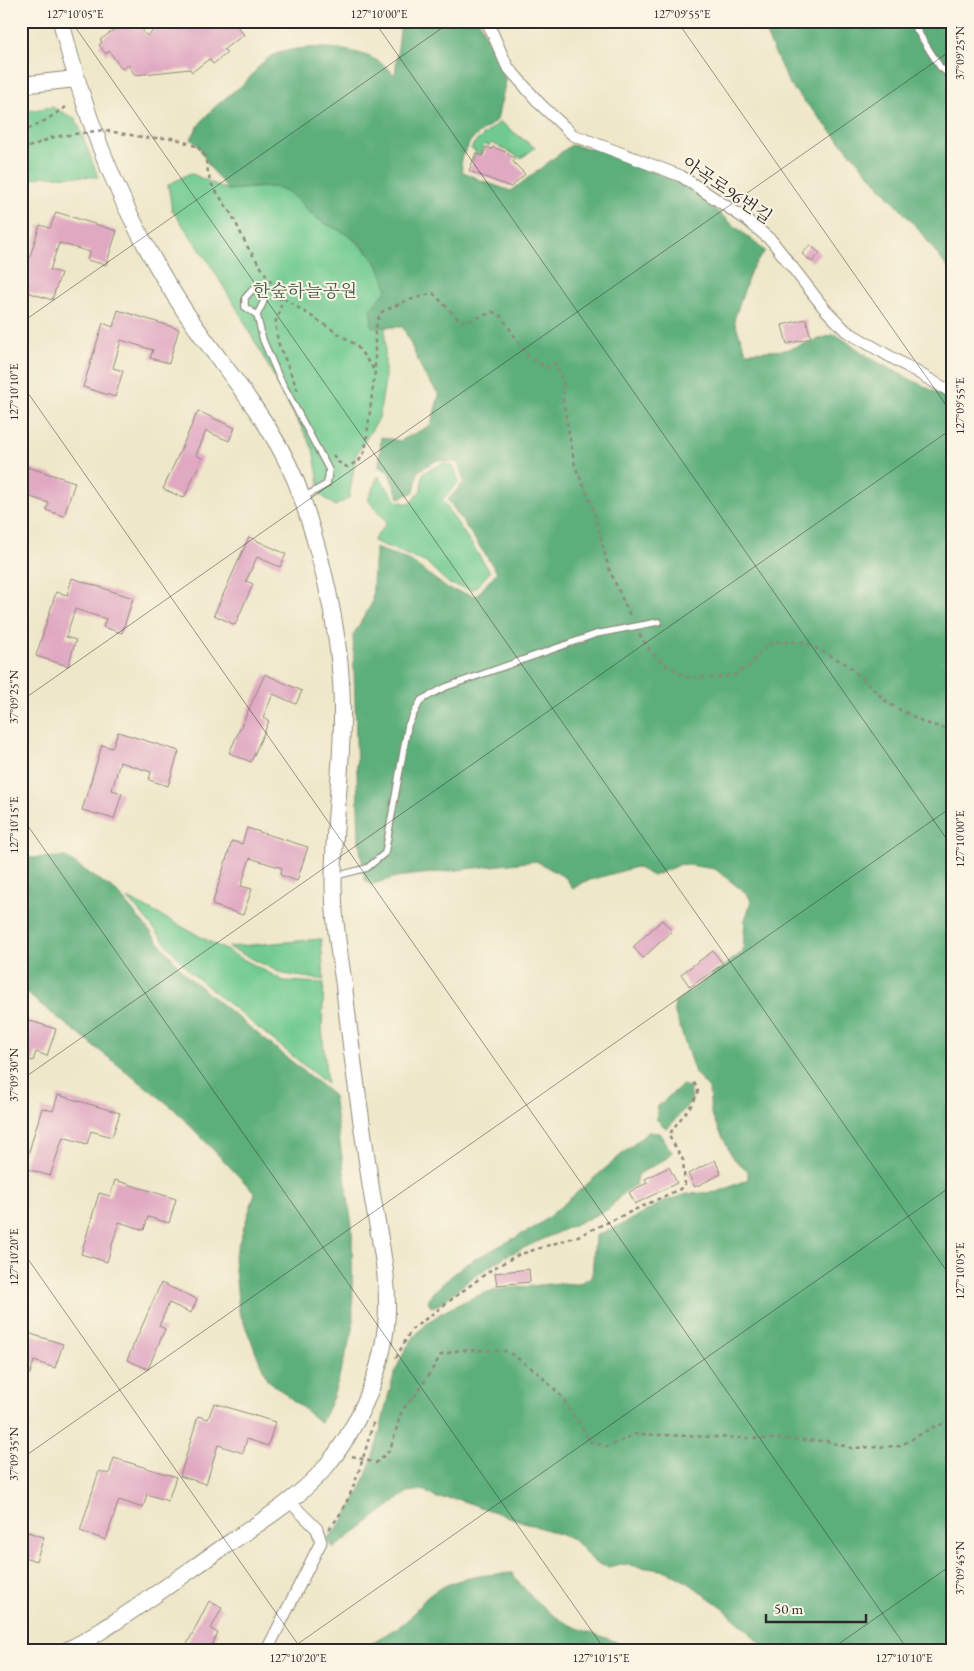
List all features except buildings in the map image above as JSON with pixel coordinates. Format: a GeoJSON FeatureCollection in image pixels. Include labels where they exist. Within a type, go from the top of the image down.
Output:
{"type":"FeatureCollection","features":[{"type":"Feature","properties":{"kind":"street"},"geometry":{"type":"LineString","coordinates":[[61,21],[76,79],[115,183],[142,242],[186,314],[270,430],[287,459],[302,498],[330,607],[342,689],[342,741],[334,905],[354,1076],[387,1291],[384,1338],[374,1380],[353,1425],[336,1452],[314,1480],[288,1501],[135,1609],[88,1639],[66,1650]]}},
{"type":"Feature","properties":{"kind":"street","name":"아곡로96번길"},"geometry":{"type":"LineString","coordinates":[[488,21],[507,66],[540,104],[573,135],[607,146],[682,176],[747,220],[772,240],[824,308],[846,331],[953,393]]}},
{"type":"Feature","properties":{"kind":"street"},"geometry":{"type":"LineString","coordinates":[[21,85],[76,79]]}},
{"type":"Feature","properties":{"kind":"street"},"geometry":{"type":"LineString","coordinates":[[267,1650],[318,1549],[321,1538],[317,1529],[288,1501]]}},
{"type":"Feature","properties":{"kind":"lane"},"geometry":{"type":"LineString","coordinates":[[911,21],[940,67],[953,78]]}},
{"type":"Feature","properties":{"kind":"lane"},"geometry":{"type":"LineString","coordinates":[[257,314],[263,340],[279,377],[329,470],[328,484],[302,498]]}},
{"type":"Feature","properties":{"kind":"lane"},"geometry":{"type":"LineString","coordinates":[[334,877],[367,868],[385,853],[408,725],[421,700],[446,687],[596,634],[658,622]]}},
{"type":"Feature","properties":{"kind":"path"},"geometry":{"type":"LineString","coordinates":[[21,133],[69,105]]}},
{"type":"Feature","properties":{"kind":"path"},"geometry":{"type":"LineString","coordinates":[[21,150],[54,137],[103,130],[144,137],[174,138],[198,147],[205,156],[210,182],[232,215],[247,246],[280,296],[356,345],[376,371]]}},
{"type":"Feature","properties":{"kind":"path"},"geometry":{"type":"LineString","coordinates":[[328,447],[338,462],[347,467],[359,462],[365,451],[376,371],[375,331],[380,313],[403,302],[433,293],[459,320],[469,321],[493,312],[501,316],[527,355],[546,368],[556,363],[564,385],[563,401],[575,466],[592,505],[609,570],[635,626],[651,652],[663,663],[686,677],[714,678],[734,675],[750,665],[772,642],[804,642],[848,666],[889,704],[926,722],[953,731]]}},
{"type":"Feature","properties":{"kind":"path"},"geometry":{"type":"LineString","coordinates":[[280,296],[281,309],[275,324],[278,342],[300,394]]}},
{"type":"Feature","properties":{"kind":"path"},"geometry":{"type":"LineString","coordinates":[[392,1366],[411,1330],[492,1269],[518,1255],[578,1236],[680,1189],[685,1184],[683,1160],[669,1136],[672,1128],[695,1102],[698,1091],[693,1080]]}},
{"type":"Feature","properties":{"kind":"path"},"geometry":{"type":"LineString","coordinates":[[336,1452],[364,1458],[376,1463],[390,1450],[402,1410],[418,1392],[440,1356],[460,1350],[507,1352],[538,1372],[561,1396],[591,1442],[608,1447],[635,1434],[826,1441],[852,1448],[900,1446],[934,1427],[953,1421]]}},
{"type":"Feature","properties":{"kind":"path"},"geometry":{"type":"LineString","coordinates":[[321,1538],[337,1520],[364,1458],[377,1412]]}},
{"type":"Feature","properties":{"kind":"green space"},"geometry":{"type":"Polygon","coordinates":[[[401,21],[479,21],[506,80],[497,120],[471,140],[461,158],[462,171],[480,180],[511,191],[571,145],[600,150],[685,185],[765,251],[751,270],[734,320],[746,352],[786,350],[835,334],[877,362],[953,401],[953,1650],[768,1650],[724,1609],[690,1584],[667,1571],[621,1564],[608,1567],[595,1563],[573,1539],[457,1499],[436,1498],[423,1490],[408,1492],[334,1548],[327,1539],[345,1517],[365,1479],[378,1439],[396,1369],[412,1339],[424,1326],[445,1311],[490,1291],[581,1282],[592,1276],[595,1236],[627,1222],[665,1201],[687,1194],[718,1192],[748,1179],[748,1171],[733,1158],[711,1114],[709,1089],[695,1073],[674,1010],[675,1002],[743,952],[745,920],[751,902],[748,895],[715,869],[681,864],[653,876],[636,867],[583,882],[573,889],[566,878],[536,861],[396,877],[371,885],[365,880],[359,842],[353,635],[372,603],[375,548],[411,561],[448,589],[476,596],[497,572],[448,500],[464,482],[458,463],[437,460],[418,471],[414,492],[399,498],[388,471],[379,467],[381,437],[400,441],[431,425],[439,395],[424,374],[403,327],[372,327],[371,309],[387,290],[377,264],[359,243],[317,219],[287,191],[269,187],[228,190],[209,166],[199,147],[191,139],[200,124],[212,110],[244,84],[266,60],[280,53],[307,48],[351,51],[377,61],[395,75],[401,21]]]}},
{"type":"Feature","properties":{"kind":"green space"},"geometry":{"type":"Polygon","coordinates":[[[760,21],[953,21],[953,275],[919,230],[789,84],[760,21]]]}},
{"type":"Feature","properties":{"kind":"green space"},"geometry":{"type":"Polygon","coordinates":[[[52,107],[76,119],[98,177],[46,176],[21,181],[21,112],[52,107]]]}},
{"type":"Feature","properties":{"kind":"green space"},"geometry":{"type":"Polygon","coordinates":[[[500,122],[535,148],[521,158],[492,143],[489,146],[484,144],[477,163],[472,161],[476,151],[471,149],[474,143],[500,122]]]}},
{"type":"Feature","properties":{"kind":"green space","name":"한숲하늘공원"},"geometry":{"type":"Polygon","coordinates":[[[190,173],[228,190],[271,187],[284,189],[313,215],[346,233],[373,257],[385,279],[387,290],[372,327],[385,326],[385,381],[379,418],[356,455],[349,498],[335,506],[321,495],[313,449],[240,314],[208,261],[172,210],[168,185],[190,173]]]}},
{"type":"Feature","properties":{"kind":"green space"},"geometry":{"type":"Polygon","coordinates":[[[444,463],[454,467],[459,482],[442,500],[490,572],[473,590],[449,584],[427,563],[373,541],[387,522],[368,500],[378,476],[397,501],[410,504],[421,490],[423,473],[444,463]]]}},
{"type":"Feature","properties":{"kind":"green space"},"geometry":{"type":"Polygon","coordinates":[[[65,857],[117,892],[188,977],[333,1095],[352,1226],[353,1330],[333,1397],[321,1423],[267,1379],[239,1311],[234,1258],[255,1193],[173,1108],[21,989],[21,858],[65,857]]]}},
{"type":"Feature","properties":{"kind":"green space"},"geometry":{"type":"Polygon","coordinates":[[[128,898],[284,981],[324,983],[322,1027],[327,1084],[191,973],[128,898]]]}},
{"type":"Feature","properties":{"kind":"green space"},"geometry":{"type":"Polygon","coordinates":[[[321,939],[324,980],[283,974],[228,947],[321,939]]]}},
{"type":"Feature","properties":{"kind":"green space"},"geometry":{"type":"Polygon","coordinates":[[[682,1085],[689,1087],[692,1100],[667,1129],[656,1119],[658,1106],[682,1085]]]}},
{"type":"Feature","properties":{"kind":"green space"},"geometry":{"type":"Polygon","coordinates":[[[648,1132],[659,1133],[672,1152],[667,1158],[637,1175],[636,1185],[625,1191],[609,1209],[506,1256],[470,1279],[440,1304],[431,1307],[428,1301],[431,1294],[464,1265],[537,1226],[648,1132]]]}},
{"type":"Feature","properties":{"kind":"green space"},"geometry":{"type":"Polygon","coordinates":[[[512,1573],[530,1595],[553,1615],[570,1625],[608,1639],[630,1650],[363,1650],[405,1622],[425,1599],[444,1586],[466,1578],[512,1573]]]}}]}
